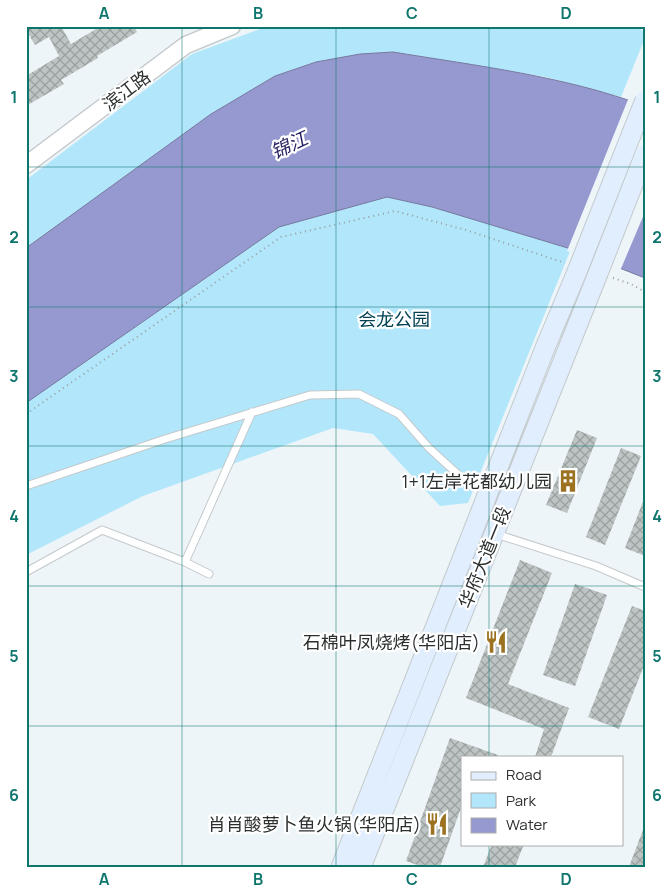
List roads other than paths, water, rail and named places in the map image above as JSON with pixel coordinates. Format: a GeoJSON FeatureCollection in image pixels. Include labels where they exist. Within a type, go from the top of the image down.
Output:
{"type":"FeatureCollection","features":[{"type":"Feature","properties":{"kind":"main road"},"geometry":{"type":"LineString","coordinates":[[341,867],[545,348],[571,268],[645,100]]}},
{"type":"Feature","properties":{"kind":"main road","name":"华府大道一段"},"geometry":{"type":"LineString","coordinates":[[361,867],[493,533],[605,277],[645,154]]}},
{"type":"Feature","properties":{"kind":"street","name":"滨江路"},"geometry":{"type":"LineString","coordinates":[[26,165],[186,45],[232,26]]}},
{"type":"Feature","properties":{"kind":"lane"},"geometry":{"type":"LineString","coordinates":[[26,486],[165,439],[310,395],[359,394],[399,414],[430,448],[463,479],[490,488]]}},
{"type":"Feature","properties":{"kind":"lane"},"geometry":{"type":"LineString","coordinates":[[185,562],[252,412]]}},
{"type":"Feature","properties":{"kind":"lane"},"geometry":{"type":"LineString","coordinates":[[26,572],[102,530],[185,562],[209,574]]}},
{"type":"Feature","properties":{"kind":"lane"},"geometry":{"type":"LineString","coordinates":[[493,533],[596,566],[645,587]]}},
{"type":"Feature","properties":{"kind":"water","name":"锦江"},"geometry":{"type":"Polygon","coordinates":[[[393,52],[552,79],[645,106],[645,278],[571,249],[432,207],[387,197],[279,227],[26,403],[26,248],[211,114],[275,76],[316,62],[360,54],[393,52]]]}},
{"type":"Feature","properties":{"kind":"place","name":"1+1左岸花都幼儿园"},"geometry":{"type":"Point","coordinates":[568,481]}},
{"type":"Feature","properties":{"kind":"place","name":"石棉叶凤烧烤(华阳店)"},"geometry":{"type":"Point","coordinates":[496,642]}},
{"type":"Feature","properties":{"kind":"place","name":"肖肖酸萝卜鱼火锅(华阳店)"},"geometry":{"type":"Point","coordinates":[437,824]}},
{"type":"Feature","properties":{"kind":"park label","name":"会龙公园"},"geometry":{"type":"Point","coordinates":[394,319]}}]}
